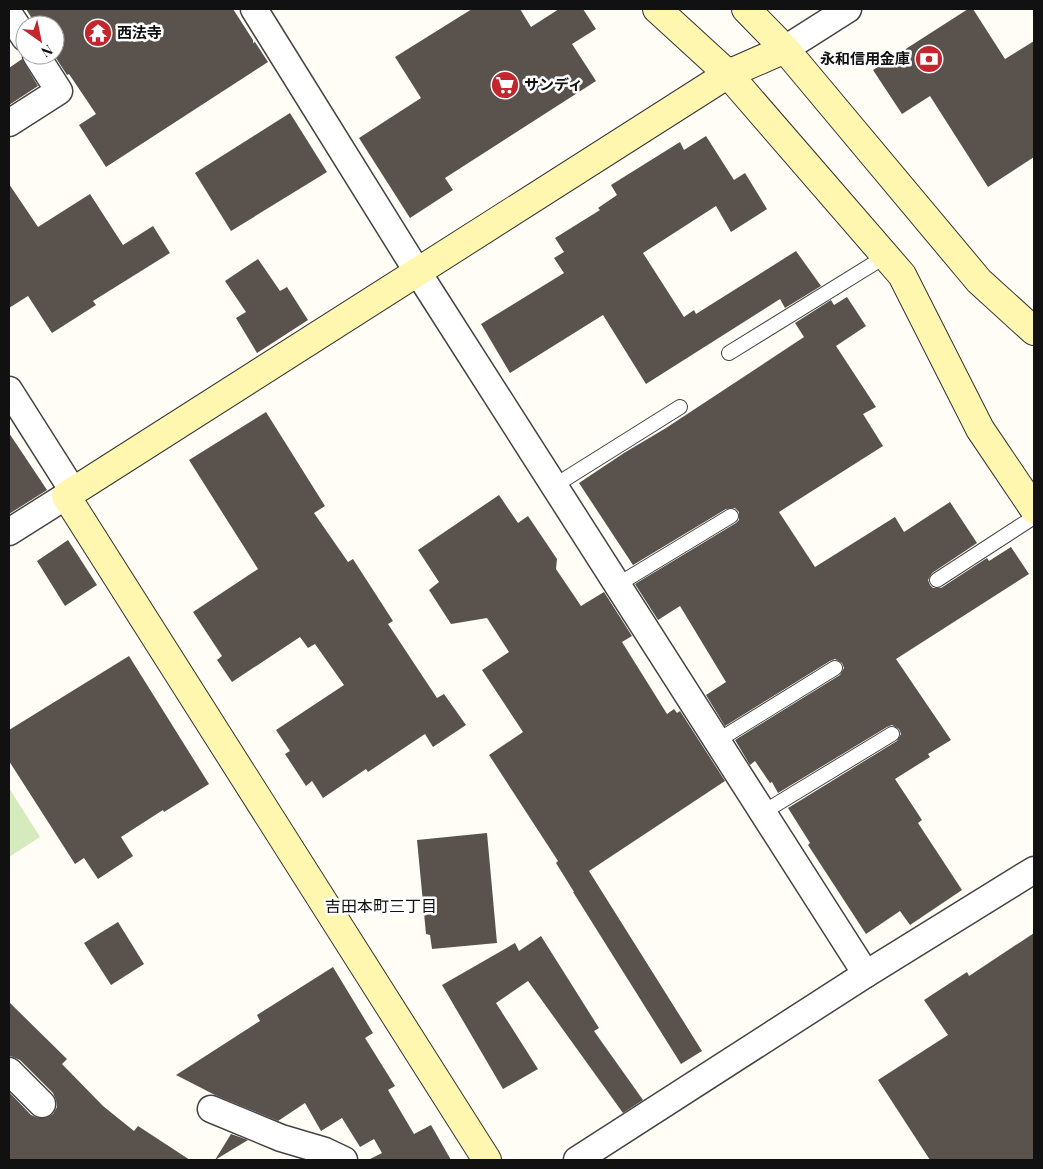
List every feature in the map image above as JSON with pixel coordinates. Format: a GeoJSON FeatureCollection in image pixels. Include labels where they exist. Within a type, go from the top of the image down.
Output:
{"type":"FeatureCollection","features":[{"type":"Feature","properties":{"kind":"street"},"geometry":{"type":"LineString","coordinates":[[254,9],[417,271],[866,974]]}},
{"type":"Feature","properties":{"kind":"street"},"geometry":{"type":"LineString","coordinates":[[657,9],[728,74],[902,275],[980,429],[1034,509]]}},
{"type":"Feature","properties":{"kind":"street"},"geometry":{"type":"LineString","coordinates":[[746,9],[785,49],[979,281],[1034,331]]}},
{"type":"Feature","properties":{"kind":"street"},"geometry":{"type":"LineString","coordinates":[[9,532],[728,74],[785,49],[848,9]]}},
{"type":"Feature","properties":{"kind":"street"},"geometry":{"type":"LineString","coordinates":[[9,123],[59,91],[42,65]]}},
{"type":"Feature","properties":{"kind":"street"},"geometry":{"type":"LineString","coordinates":[[9,390],[70,493],[487,1160]]}},
{"type":"Feature","properties":{"kind":"street"},"geometry":{"type":"LineString","coordinates":[[577,1160],[866,974],[1034,870]]}},
{"type":"Feature","properties":{"kind":"street"},"geometry":{"type":"LineString","coordinates":[[9,1071],[42,1104]]}},
{"type":"Feature","properties":{"kind":"street"},"geometry":{"type":"LineString","coordinates":[[211,1109],[329,1157]]}},
{"type":"Feature","properties":{"kind":"lane"},"geometry":{"type":"LineString","coordinates":[[728,353],[886,256]]}},
{"type":"Feature","properties":{"kind":"lane"},"geometry":{"type":"LineString","coordinates":[[554,486],[680,407]]}},
{"type":"Feature","properties":{"kind":"lane"},"geometry":{"type":"LineString","coordinates":[[617,585],[731,516]]}},
{"type":"Feature","properties":{"kind":"lane"},"geometry":{"type":"LineString","coordinates":[[937,580],[1034,517]]}},
{"type":"Feature","properties":{"kind":"lane"},"geometry":{"type":"LineString","coordinates":[[717,741],[835,668]]}},
{"type":"Feature","properties":{"kind":"lane"},"geometry":{"type":"LineString","coordinates":[[762,813],[892,734]]}},
{"type":"Feature","properties":{"kind":"green space"},"geometry":{"type":"Polygon","coordinates":[[[9,788],[40,837],[9,857],[9,788]]]}},
{"type":"Feature","properties":{"kind":"building"},"geometry":{"type":"Polygon","coordinates":[[[26,9],[233,9],[253,40],[253,43],[255,42],[268,62],[106,167],[79,125],[96,114],[69,74],[67,75],[60,65],[65,65],[65,15],[30,15],[26,9]]]}},
{"type":"Feature","properties":{"kind":"building"},"geometry":{"type":"Polygon","coordinates":[[[472,9],[520,9],[531,27],[559,9],[583,9],[596,29],[572,44],[596,81],[445,178],[453,190],[410,218],[359,138],[421,98],[395,57],[472,9]]]}},
{"type":"Feature","properties":{"kind":"building"},"geometry":{"type":"Polygon","coordinates":[[[968,9],[973,9],[1005,59],[1034,41],[1034,157],[988,187],[930,96],[902,114],[873,70],[968,9]]]}},
{"type":"Feature","properties":{"kind":"building"},"geometry":{"type":"Polygon","coordinates":[[[15,64],[26,65],[38,86],[9,105],[9,68],[15,64]]]}},
{"type":"Feature","properties":{"kind":"building"},"geometry":{"type":"Polygon","coordinates":[[[290,113],[327,172],[231,231],[195,173],[290,113]]]}},
{"type":"Feature","properties":{"kind":"building"},"geometry":{"type":"Polygon","coordinates":[[[706,136],[734,180],[745,173],[767,209],[731,232],[716,206],[643,253],[684,317],[694,310],[696,314],[796,251],[821,286],[785,308],[780,299],[646,384],[603,315],[510,373],[481,324],[564,273],[554,258],[564,252],[555,238],[600,210],[598,208],[617,195],[611,185],[680,142],[684,150],[706,136]]]}},
{"type":"Feature","properties":{"kind":"building"},"geometry":{"type":"Polygon","coordinates":[[[9,184],[38,227],[90,194],[123,245],[153,226],[170,253],[93,301],[96,305],[52,333],[28,296],[9,308],[9,184]]]}},
{"type":"Feature","properties":{"kind":"building"},"geometry":{"type":"Polygon","coordinates":[[[258,259],[280,291],[287,287],[308,320],[257,353],[236,318],[246,312],[225,281],[258,259]]]}},
{"type":"Feature","properties":{"kind":"building"},"geometry":{"type":"Polygon","coordinates":[[[847,297],[866,326],[836,346],[876,407],[863,414],[883,446],[779,512],[815,567],[895,517],[904,532],[950,502],[977,543],[932,573],[928,580],[933,588],[941,588],[987,558],[989,561],[1011,547],[1029,574],[896,659],[951,740],[928,754],[930,757],[895,779],[922,820],[918,823],[962,890],[910,925],[900,911],[866,934],[808,845],[810,843],[788,808],[897,741],[901,734],[899,729],[892,725],[887,727],[778,793],[772,782],[770,783],[755,761],[750,765],[735,740],[840,675],[844,668],[842,663],[835,659],[830,661],[725,726],[706,695],[726,682],[680,606],[658,620],[635,584],[736,523],[739,520],[739,512],[735,508],[726,509],[633,565],[579,483],[804,337],[795,323],[831,300],[834,305],[847,297]]]}},
{"type":"Feature","properties":{"kind":"building"},"geometry":{"type":"Polygon","coordinates":[[[266,412],[325,506],[314,513],[348,562],[353,559],[393,621],[388,624],[437,698],[444,694],[466,725],[433,747],[425,734],[368,772],[366,769],[323,798],[312,781],[306,786],[285,754],[290,751],[276,730],[344,685],[315,644],[308,648],[300,637],[232,682],[217,660],[222,656],[193,612],[258,569],[189,460],[266,412]]]}},
{"type":"Feature","properties":{"kind":"building"},"geometry":{"type":"Polygon","coordinates":[[[9,433],[47,490],[9,514],[9,433]]]}},
{"type":"Feature","properties":{"kind":"building"},"geometry":{"type":"Polygon","coordinates":[[[499,495],[518,523],[528,516],[557,559],[556,569],[581,606],[604,592],[632,636],[622,642],[667,714],[674,709],[677,713],[680,711],[725,781],[589,871],[702,1051],[681,1064],[573,892],[556,863],[558,861],[489,755],[523,732],[482,670],[509,652],[487,618],[451,624],[429,590],[439,582],[418,550],[499,495]]]}},
{"type":"Feature","properties":{"kind":"building"},"geometry":{"type":"Polygon","coordinates":[[[68,540],[97,585],[65,606],[37,561],[68,540]]]}},
{"type":"Feature","properties":{"kind":"building"},"geometry":{"type":"Polygon","coordinates":[[[129,656],[209,784],[121,837],[133,856],[98,879],[84,858],[75,864],[9,761],[9,730],[129,656]]]}},
{"type":"Feature","properties":{"kind":"building"},"geometry":{"type":"Polygon","coordinates":[[[487,833],[497,943],[432,949],[430,935],[426,934],[417,840],[487,833]]]}},
{"type":"Feature","properties":{"kind":"building"},"geometry":{"type":"Polygon","coordinates":[[[118,922],[144,964],[111,985],[84,943],[118,922]]]}},
{"type":"Feature","properties":{"kind":"building"},"geometry":{"type":"Polygon","coordinates":[[[1034,933],[1034,1160],[930,1160],[878,1080],[948,1035],[924,1000],[967,972],[969,976],[1034,933]]]}},
{"type":"Feature","properties":{"kind":"building"},"geometry":{"type":"Polygon","coordinates":[[[541,936],[599,1028],[594,1031],[643,1100],[623,1113],[528,981],[496,1003],[538,1069],[503,1089],[442,985],[515,943],[519,951],[541,936]]]}},
{"type":"Feature","properties":{"kind":"building"},"geometry":{"type":"Polygon","coordinates":[[[333,967],[373,1033],[365,1038],[395,1086],[388,1090],[414,1134],[431,1125],[451,1160],[368,1160],[382,1153],[374,1139],[360,1147],[342,1118],[321,1131],[305,1103],[278,1121],[215,1095],[176,1075],[260,1021],[257,1015],[333,967]]]}},
{"type":"Feature","properties":{"kind":"building"},"geometry":{"type":"Polygon","coordinates":[[[9,1002],[67,1059],[62,1064],[103,1106],[134,1131],[138,1126],[190,1160],[9,1160],[9,1092],[31,1115],[38,1118],[46,1118],[53,1114],[57,1107],[53,1093],[20,1060],[9,1056],[9,1002]]]}},
{"type":"Feature","properties":{"kind":"building"},"geometry":{"type":"Polygon","coordinates":[[[231,1134],[248,1140],[215,1160],[231,1134]]]}},
{"type":"Feature","properties":{"kind":"place","name":"西法寺"},"geometry":{"type":"Point","coordinates":[98,33]}},
{"type":"Feature","properties":{"kind":"place","name":"永和信用金庫"},"geometry":{"type":"Point","coordinates":[929,59]}},
{"type":"Feature","properties":{"kind":"place","name":"サンディ"},"geometry":{"type":"Point","coordinates":[505,85]}},
{"type":"Feature","properties":{"kind":"district","name":"吉田本町三丁目"},"geometry":{"type":"Point","coordinates":[381,906]}}]}
